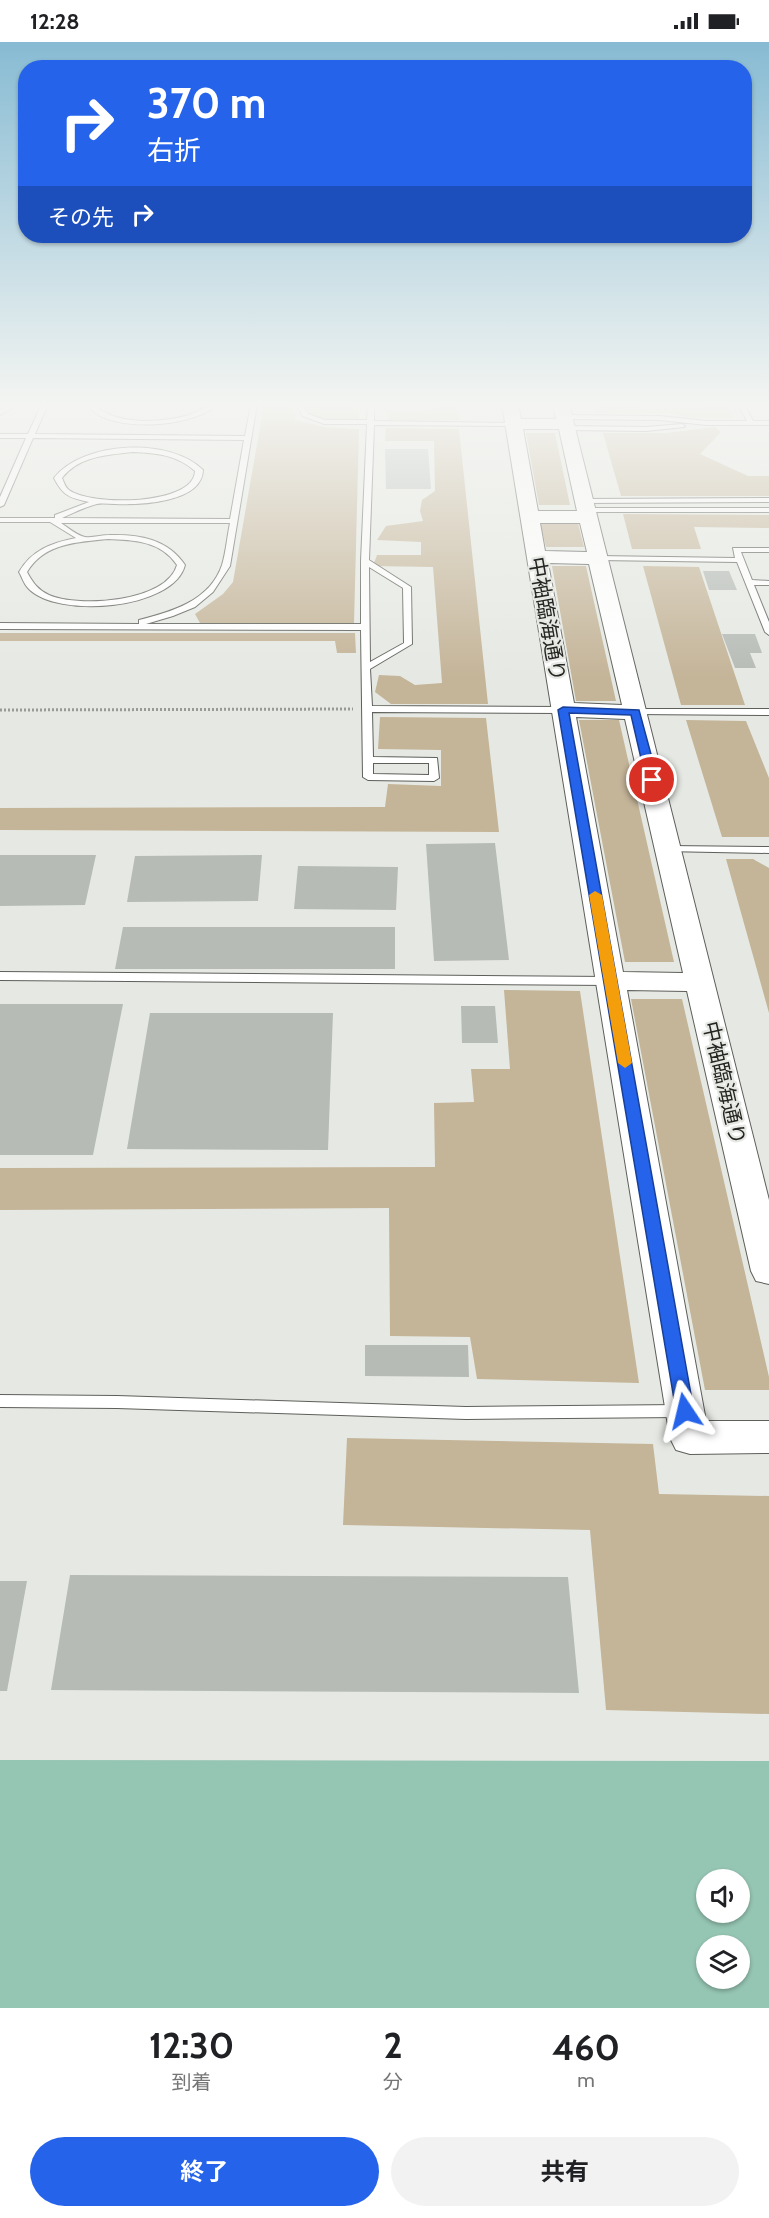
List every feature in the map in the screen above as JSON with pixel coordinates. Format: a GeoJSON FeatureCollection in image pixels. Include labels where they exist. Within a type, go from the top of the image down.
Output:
{"type":"FeatureCollection","features":[{"type":"Feature","properties":{"kind":"street","name":"中袖臨海通り"},"geometry":{"type":"LineString","coordinates":[[526,496],[688,1424]]}},
{"type":"Feature","properties":{"kind":"street","name":"中袖臨海通り"},"geometry":{"type":"LineString","coordinates":[[583,496],[769,1272]]}},
{"type":"Feature","properties":{"kind":"street"},"geometry":{"type":"LineString","coordinates":[[530,517],[586,509]]}},
{"type":"Feature","properties":{"kind":"street"},"geometry":{"type":"LineString","coordinates":[[537,557],[598,558]]}},
{"type":"Feature","properties":{"kind":"street"},"geometry":{"type":"LineString","coordinates":[[563,710],[636,712]]}},
{"type":"Feature","properties":{"kind":"street"},"geometry":{"type":"LineString","coordinates":[[610,981],[700,982]]}},
{"type":"Feature","properties":{"kind":"street"},"geometry":{"type":"LineString","coordinates":[[688,1424],[769,1437]]}},
{"type":"Feature","properties":{"kind":"lane"},"geometry":{"type":"LineString","coordinates":[[77,496],[96,501],[140,502],[174,496]]}},
{"type":"Feature","properties":{"kind":"lane"},"geometry":{"type":"LineString","coordinates":[[112,626],[164,616],[192,605],[216,586],[226,566],[238,496]]}},
{"type":"Feature","properties":{"kind":"lane"},"geometry":{"type":"LineString","coordinates":[[368,496],[365,627],[368,777],[434,778],[434,760],[368,760]]}},
{"type":"Feature","properties":{"kind":"lane"},"geometry":{"type":"LineString","coordinates":[[52,520],[96,501]]}},
{"type":"Feature","properties":{"kind":"lane"},"geometry":{"type":"LineString","coordinates":[[586,509],[769,501]]}},
{"type":"Feature","properties":{"kind":"lane"},"geometry":{"type":"LineString","coordinates":[[586,509],[769,510]]}},
{"type":"Feature","properties":{"kind":"lane"},"geometry":{"type":"LineString","coordinates":[[0,520],[233,521]]}},
{"type":"Feature","properties":{"kind":"lane"},"geometry":{"type":"LineString","coordinates":[[52,520],[82,539],[134,538],[156,543],[176,554],[182,565],[178,576],[165,587],[125,601],[84,604],[58,600],[36,593],[25,582],[23,572],[35,556],[53,547],[82,539]]}},
{"type":"Feature","properties":{"kind":"lane"},"geometry":{"type":"LineString","coordinates":[[769,550],[736,550],[766,617],[769,632]]}},
{"type":"Feature","properties":{"kind":"lane"},"geometry":{"type":"LineString","coordinates":[[598,558],[740,560]]}},
{"type":"Feature","properties":{"kind":"lane"},"geometry":{"type":"LineString","coordinates":[[365,561],[408,587],[408,644],[366,668]]}},
{"type":"Feature","properties":{"kind":"lane"},"geometry":{"type":"LineString","coordinates":[[749,582],[769,582]]}},
{"type":"Feature","properties":{"kind":"lane"},"geometry":{"type":"LineString","coordinates":[[192,605],[183,617],[185,622],[208,627]]}},
{"type":"Feature","properties":{"kind":"lane"},"geometry":{"type":"LineString","coordinates":[[0,626],[365,627]]}},
{"type":"Feature","properties":{"kind":"lane"},"geometry":{"type":"LineString","coordinates":[[368,709],[563,710]]}},
{"type":"Feature","properties":{"kind":"lane"},"geometry":{"type":"LineString","coordinates":[[636,712],[769,712]]}},
{"type":"Feature","properties":{"kind":"lane"},"geometry":{"type":"LineString","coordinates":[[668,849],[769,850]]}},
{"type":"Feature","properties":{"kind":"lane"},"geometry":{"type":"LineString","coordinates":[[0,976],[610,981]]}},
{"type":"Feature","properties":{"kind":"lane"},"geometry":{"type":"LineString","coordinates":[[0,1401],[128,1402],[466,1413],[688,1424]]}},
{"type":"Feature","properties":{"kind":"path"},"geometry":{"type":"LineString","coordinates":[[0,710],[368,709]]}},
{"type":"Feature","properties":{"kind":"shaded area"},"geometry":{"type":"Polygon","coordinates":[[[248,496],[357,496],[354,624],[200,623],[195,614],[223,594],[233,582],[248,496]]]}},
{"type":"Feature","properties":{"kind":"shaded area"},"geometry":{"type":"Polygon","coordinates":[[[428,496],[466,496],[488,704],[391,704],[375,692],[379,675],[400,676],[415,685],[442,683],[433,567],[373,566],[377,555],[421,555],[421,542],[377,540],[386,526],[423,521],[420,511],[422,500],[428,496]]]}},
{"type":"Feature","properties":{"kind":"shaded area"},"geometry":{"type":"Polygon","coordinates":[[[537,496],[568,496],[570,505],[539,505],[537,496]]]}},
{"type":"Feature","properties":{"kind":"shaded area"},"geometry":{"type":"Polygon","coordinates":[[[621,496],[769,496],[769,496],[621,496]]]}},
{"type":"Feature","properties":{"kind":"shaded area"},"geometry":{"type":"Polygon","coordinates":[[[623,514],[769,515],[769,528],[694,527],[701,549],[632,549],[623,514]]]}},
{"type":"Feature","properties":{"kind":"shaded area"},"geometry":{"type":"Polygon","coordinates":[[[540,523],[578,523],[584,547],[546,547],[540,523]]]}},
{"type":"Feature","properties":{"kind":"shaded area"},"geometry":{"type":"Polygon","coordinates":[[[552,566],[586,566],[616,701],[576,701],[552,566]]]}},
{"type":"Feature","properties":{"kind":"shaded area"},"geometry":{"type":"Polygon","coordinates":[[[643,566],[699,567],[745,705],[681,705],[643,566]]]}},
{"type":"Feature","properties":{"kind":"shaded area"},"geometry":{"type":"Polygon","coordinates":[[[0,633],[355,633],[356,653],[337,653],[335,641],[0,641],[0,633]]]}},
{"type":"Feature","properties":{"kind":"shaded area"},"geometry":{"type":"Polygon","coordinates":[[[380,717],[486,718],[499,832],[0,830],[0,808],[385,807],[388,784],[441,786],[441,750],[378,749],[380,717]]]}},
{"type":"Feature","properties":{"kind":"shaded area"},"geometry":{"type":"Polygon","coordinates":[[[579,720],[619,720],[674,962],[625,962],[579,720]]]}},
{"type":"Feature","properties":{"kind":"shaded area"},"geometry":{"type":"Polygon","coordinates":[[[686,720],[746,721],[769,778],[769,837],[722,837],[686,720]]]}},
{"type":"Feature","properties":{"kind":"shaded area"},"geometry":{"type":"Polygon","coordinates":[[[726,859],[753,859],[769,868],[769,1013],[726,859]]]}},
{"type":"Feature","properties":{"kind":"shaded area"},"geometry":{"type":"Polygon","coordinates":[[[504,990],[580,991],[639,1383],[477,1379],[470,1337],[390,1336],[389,1208],[0,1210],[0,1168],[435,1167],[434,1103],[474,1102],[471,1069],[510,1069],[504,990]]]}},
{"type":"Feature","properties":{"kind":"shaded area"},"geometry":{"type":"Polygon","coordinates":[[[631,999],[682,999],[769,1377],[769,1390],[705,1390],[631,999]]]}},
{"type":"Feature","properties":{"kind":"shaded area"},"geometry":{"type":"Polygon","coordinates":[[[347,1438],[653,1444],[659,1494],[769,1496],[769,1714],[606,1710],[590,1530],[343,1525],[347,1438]]]}},
{"type":"Feature","properties":{"kind":"shaded area"},"geometry":{"type":"Polygon","coordinates":[[[0,1760],[769,1761],[769,2008],[0,2008],[0,1760]]]}},
{"type":"Feature","properties":{"kind":"building"},"geometry":{"type":"Polygon","coordinates":[[[703,571],[729,571],[737,590],[709,590],[703,571]]]}},
{"type":"Feature","properties":{"kind":"building"},"geometry":{"type":"Polygon","coordinates":[[[722,634],[755,634],[762,653],[750,653],[756,668],[735,668],[722,634]]]}},
{"type":"Feature","properties":{"kind":"building"},"geometry":{"type":"Polygon","coordinates":[[[495,843],[509,960],[434,961],[426,844],[495,843]]]}},
{"type":"Feature","properties":{"kind":"building"},"geometry":{"type":"Polygon","coordinates":[[[0,855],[96,855],[85,905],[0,906],[0,855]]]}},
{"type":"Feature","properties":{"kind":"building"},"geometry":{"type":"Polygon","coordinates":[[[262,855],[258,901],[127,902],[135,856],[262,855]]]}},
{"type":"Feature","properties":{"kind":"building"},"geometry":{"type":"Polygon","coordinates":[[[298,866],[398,867],[396,910],[294,909],[298,866]]]}},
{"type":"Feature","properties":{"kind":"building"},"geometry":{"type":"Polygon","coordinates":[[[123,927],[395,927],[395,969],[115,969],[123,927]]]}},
{"type":"Feature","properties":{"kind":"building"},"geometry":{"type":"Polygon","coordinates":[[[0,1004],[123,1004],[93,1155],[0,1155],[0,1004]]]}},
{"type":"Feature","properties":{"kind":"building"},"geometry":{"type":"Polygon","coordinates":[[[461,1006],[495,1006],[498,1043],[462,1043],[461,1006]]]}},
{"type":"Feature","properties":{"kind":"building"},"geometry":{"type":"Polygon","coordinates":[[[150,1013],[333,1013],[328,1150],[127,1149],[150,1013]]]}},
{"type":"Feature","properties":{"kind":"building"},"geometry":{"type":"Polygon","coordinates":[[[365,1345],[468,1345],[469,1377],[365,1376],[365,1345]]]}},
{"type":"Feature","properties":{"kind":"building"},"geometry":{"type":"Polygon","coordinates":[[[70,1575],[568,1577],[579,1693],[51,1690],[70,1575]]]}},
{"type":"Feature","properties":{"kind":"building"},"geometry":{"type":"Polygon","coordinates":[[[0,1581],[27,1581],[7,1691],[0,1691],[0,1581]]]}},
{"type":"Feature","properties":{"kind":"slow traffic"},"geometry":{"type":"LineString","coordinates":[[595,895],[625,1063]]}},
{"type":"Feature","properties":{"kind":"route"},"geometry":{"type":"LineString","coordinates":[[652,780],[636,712],[563,710],[685,1411]]}}]}
